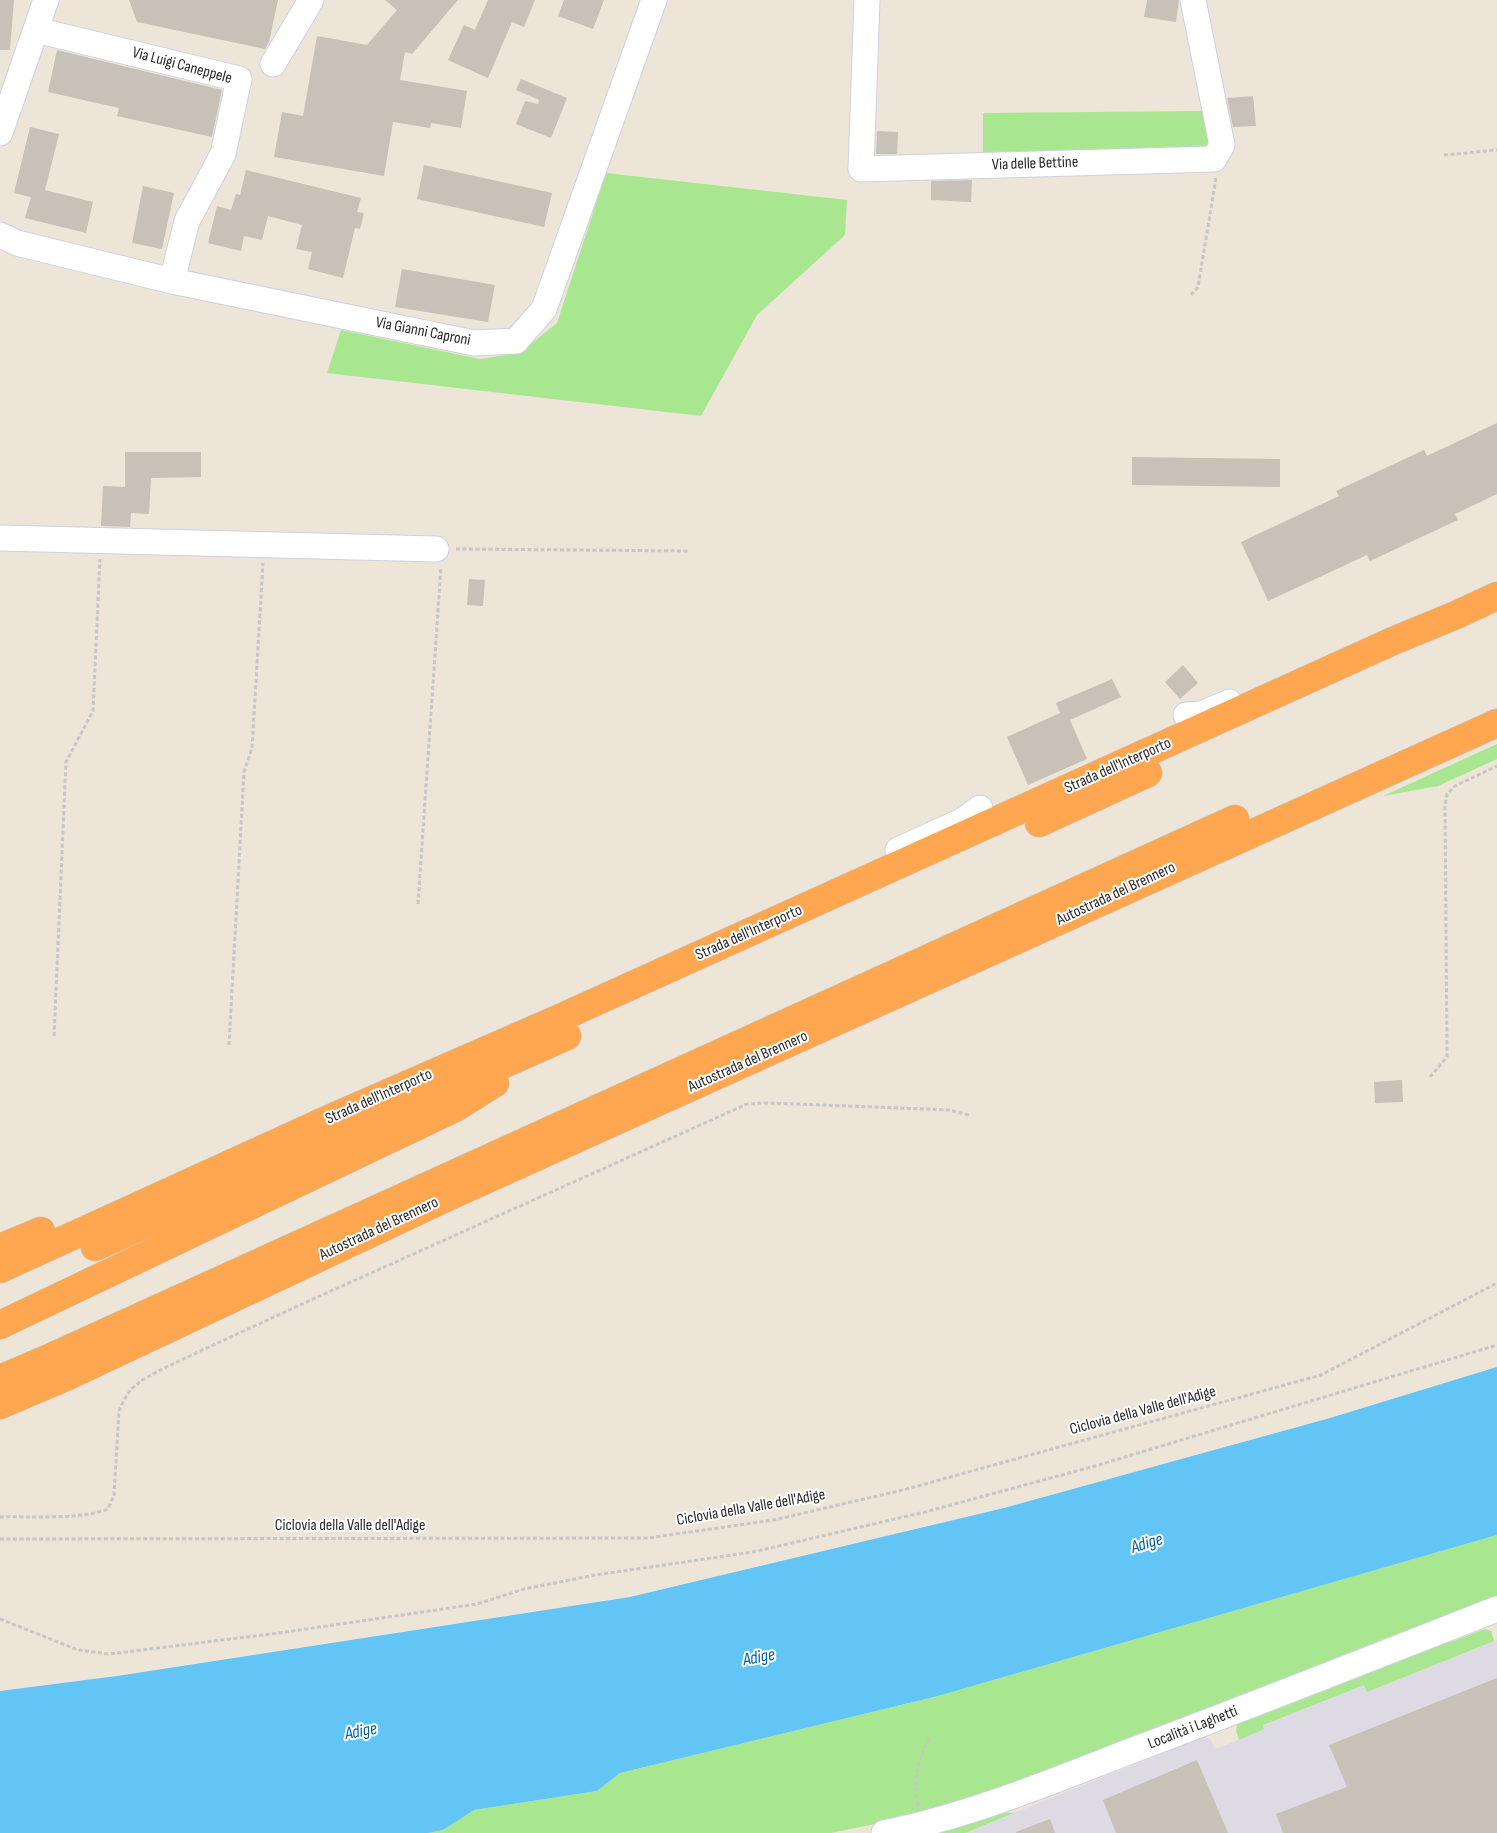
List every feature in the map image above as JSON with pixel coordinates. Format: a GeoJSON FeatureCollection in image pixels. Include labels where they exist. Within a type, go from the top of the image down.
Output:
{"type":"FeatureCollection","features":[{"type":"Feature","properties":{"kind":"highway","name":"Strada dell'Interporto"},"geometry":{"type":"LineString","coordinates":[[0,1269],[331,1118],[560,1018],[1393,641],[1497,596]]}},
{"type":"Feature","properties":{"kind":"highway","name":"Strada dell'Interporto"},"geometry":{"type":"LineString","coordinates":[[0,1289],[1497,616]]}},
{"type":"Feature","properties":{"kind":"highway","name":"Autostrada del Brennero"},"geometry":{"type":"LineString","coordinates":[[0,1379],[822,1004],[1497,703]]}},
{"type":"Feature","properties":{"kind":"highway","name":"Autostrada del Brennero"},"geometry":{"type":"LineString","coordinates":[[0,1405],[68,1376],[452,1195],[1497,723]]}},
{"type":"Feature","properties":{"kind":"highway"},"geometry":{"type":"LineString","coordinates":[[0,1325],[457,1107],[568,1035]]}},
{"type":"Feature","properties":{"kind":"highway"},"geometry":{"type":"LineString","coordinates":[[0,1248],[236,1149],[331,1118]]}},
{"type":"Feature","properties":{"kind":"street"},"geometry":{"type":"LineString","coordinates":[[0,133],[46,0]]}},
{"type":"Feature","properties":{"kind":"street"},"geometry":{"type":"LineString","coordinates":[[273,64],[311,0]]}},
{"type":"Feature","properties":{"kind":"street","name":"Via Gianni Caproni"},"geometry":{"type":"LineString","coordinates":[[0,235],[17,244],[172,281],[474,343],[516,341],[544,309],[654,0]]}},
{"type":"Feature","properties":{"kind":"street","name":"Via delle Bettine"},"geometry":{"type":"LineString","coordinates":[[867,0],[861,169],[1214,159]]}},
{"type":"Feature","properties":{"kind":"street"},"geometry":{"type":"LineString","coordinates":[[1193,0],[1222,145],[1214,159]]}},
{"type":"Feature","properties":{"kind":"street","name":"Via Luigi Caneppele"},"geometry":{"type":"LineString","coordinates":[[36,30],[239,79],[223,154],[187,221],[172,281]]}},
{"type":"Feature","properties":{"kind":"street"},"geometry":{"type":"LineString","coordinates":[[0,538],[436,549]]}},
{"type":"Feature","properties":{"kind":"street"},"geometry":{"type":"LineString","coordinates":[[1186,715],[1202,714],[1357,643],[1393,641]]}},
{"type":"Feature","properties":{"kind":"street"},"geometry":{"type":"LineString","coordinates":[[798,911],[832,882],[962,820],[980,808]]}},
{"type":"Feature","properties":{"kind":"street","name":"Località i Laghetti"},"geometry":{"type":"LineString","coordinates":[[884,1833],[923,1825],[1017,1794],[1257,1704],[1497,1609]]}},
{"type":"Feature","properties":{"kind":"path"},"geometry":{"type":"LineString","coordinates":[[1444,155],[1497,150]]}},
{"type":"Feature","properties":{"kind":"path"},"geometry":{"type":"LineString","coordinates":[[1190,295],[1198,287],[1218,168],[1214,159]]}},
{"type":"Feature","properties":{"kind":"path"},"geometry":{"type":"LineString","coordinates":[[54,1036],[66,762],[93,712],[101,541]]}},
{"type":"Feature","properties":{"kind":"path"},"geometry":{"type":"LineString","coordinates":[[229,1046],[244,772],[252,748],[264,545]]}},
{"type":"Feature","properties":{"kind":"path"},"geometry":{"type":"LineString","coordinates":[[418,904],[441,566],[436,549],[690,550]]}},
{"type":"Feature","properties":{"kind":"path"},"geometry":{"type":"LineString","coordinates":[[1430,1077],[1447,1057],[1446,794],[1455,786],[1497,766]]}},
{"type":"Feature","properties":{"kind":"path"},"geometry":{"type":"LineString","coordinates":[[0,1517],[80,1516],[108,1509],[114,1495],[120,1412],[124,1400],[131,1389],[151,1376],[291,1309],[747,1104],[770,1103],[948,1110],[970,1115]]}},
{"type":"Feature","properties":{"kind":"path","name":"Ciclovia della Valle dell'Adige"},"geometry":{"type":"LineString","coordinates":[[0,1539],[648,1538],[774,1520],[903,1490],[1321,1374],[1497,1283]]}},
{"type":"Feature","properties":{"kind":"path"},"geometry":{"type":"LineString","coordinates":[[0,1619],[78,1650],[109,1654],[279,1633],[477,1604],[524,1589],[586,1577],[753,1552],[926,1512],[1105,1463],[1497,1345]]}},
{"type":"Feature","properties":{"kind":"path"},"geometry":{"type":"LineString","coordinates":[[923,1825],[916,1796],[915,1776],[920,1756],[930,1737]]}},
{"type":"Feature","properties":{"kind":"shaded area"},"geometry":{"type":"Polygon","coordinates":[[[1485,1629],[1491,1631],[1494,1641],[1497,1640],[1497,1833],[965,1833],[1204,1736],[1211,1740],[1215,1749],[1239,1740],[1236,1730],[1238,1723],[1485,1629]]]}},
{"type":"Feature","properties":{"kind":"green space"},"geometry":{"type":"Polygon","coordinates":[[[1202,111],[1211,149],[983,155],[983,113],[1202,111]]]}},
{"type":"Feature","properties":{"kind":"green space"},"geometry":{"type":"Polygon","coordinates":[[[606,173],[847,200],[845,235],[757,315],[701,416],[327,373],[341,330],[480,359],[520,353],[557,323],[606,173]]]}},
{"type":"Feature","properties":{"kind":"green space"},"geometry":{"type":"Polygon","coordinates":[[[1497,744],[1497,759],[1438,786],[1383,796],[1497,744]]]}},
{"type":"Feature","properties":{"kind":"green space"},"geometry":{"type":"Polygon","coordinates":[[[1497,1535],[1497,1602],[988,1795],[909,1817],[831,1833],[428,1833],[443,1830],[474,1810],[597,1791],[620,1773],[938,1696],[1497,1535]]]}},
{"type":"Feature","properties":{"kind":"green space"},"geometry":{"type":"Polygon","coordinates":[[[1485,1629],[1491,1631],[1494,1641],[1367,1692],[1364,1685],[1263,1725],[1264,1729],[1239,1740],[1236,1730],[1238,1723],[1438,1642],[1451,1642],[1485,1629]]]}},
{"type":"Feature","properties":{"kind":"green space"},"geometry":{"type":"Polygon","coordinates":[[[991,1812],[1014,1813],[965,1833],[934,1833],[991,1812]]]}},
{"type":"Feature","properties":{"kind":"water","name":"Adige"},"geometry":{"type":"Polygon","coordinates":[[[1497,1367],[1497,1535],[938,1696],[620,1773],[597,1791],[474,1810],[443,1830],[428,1833],[0,1833],[0,1691],[117,1676],[630,1597],[1004,1508],[1330,1418],[1497,1367]]]}},
{"type":"Feature","properties":{"kind":"building"},"geometry":{"type":"Polygon","coordinates":[[[0,0],[14,0],[10,50],[0,50],[0,0]]]}},
{"type":"Feature","properties":{"kind":"building"},"geometry":{"type":"Polygon","coordinates":[[[129,0],[278,0],[269,42],[265,49],[137,22],[129,0]]]}},
{"type":"Feature","properties":{"kind":"building"},"geometry":{"type":"Polygon","coordinates":[[[385,0],[458,0],[412,54],[405,52],[400,80],[467,91],[461,128],[431,123],[430,128],[393,122],[384,176],[274,157],[282,112],[303,116],[317,36],[367,45],[397,10],[385,0]]]}},
{"type":"Feature","properties":{"kind":"building"},"geometry":{"type":"Polygon","coordinates":[[[488,0],[535,0],[524,27],[512,22],[488,78],[448,60],[464,25],[475,30],[488,0]]]}},
{"type":"Feature","properties":{"kind":"building"},"geometry":{"type":"Polygon","coordinates":[[[564,0],[604,0],[593,29],[558,16],[564,0]]]}},
{"type":"Feature","properties":{"kind":"building"},"geometry":{"type":"Polygon","coordinates":[[[1147,0],[1179,0],[1176,22],[1144,17],[1147,0]]]}},
{"type":"Feature","properties":{"kind":"building"},"geometry":{"type":"Polygon","coordinates":[[[57,50],[222,90],[212,137],[117,116],[119,108],[48,92],[57,50]]]}},
{"type":"Feature","properties":{"kind":"building"},"geometry":{"type":"Polygon","coordinates":[[[521,79],[567,98],[551,138],[516,124],[525,101],[538,104],[539,100],[516,90],[521,79]]]}},
{"type":"Feature","properties":{"kind":"building"},"geometry":{"type":"Polygon","coordinates":[[[1253,96],[1256,126],[1233,127],[1227,98],[1253,96]]]}},
{"type":"Feature","properties":{"kind":"building"},"geometry":{"type":"Polygon","coordinates":[[[30,127],[59,134],[45,190],[93,202],[86,233],[25,218],[31,197],[14,193],[30,127]]]}},
{"type":"Feature","properties":{"kind":"building"},"geometry":{"type":"Polygon","coordinates":[[[877,131],[898,132],[897,154],[876,154],[877,131]]]}},
{"type":"Feature","properties":{"kind":"building"},"geometry":{"type":"Polygon","coordinates":[[[424,165],[552,193],[544,227],[417,199],[424,165]]]}},
{"type":"Feature","properties":{"kind":"building"},"geometry":{"type":"Polygon","coordinates":[[[246,170],[361,198],[357,212],[364,213],[360,229],[355,228],[343,278],[308,269],[312,252],[296,249],[302,225],[268,216],[262,240],[244,236],[241,251],[208,243],[217,206],[231,210],[236,194],[240,195],[246,170]]]}},
{"type":"Feature","properties":{"kind":"building"},"geometry":{"type":"Polygon","coordinates":[[[972,180],[971,202],[931,200],[931,181],[972,180]]]}},
{"type":"Feature","properties":{"kind":"building"},"geometry":{"type":"Polygon","coordinates":[[[143,186],[174,193],[162,249],[132,243],[143,186]]]}},
{"type":"Feature","properties":{"kind":"building"},"geometry":{"type":"Polygon","coordinates":[[[402,269],[495,285],[488,322],[395,307],[402,269]]]}},
{"type":"Feature","properties":{"kind":"building"},"geometry":{"type":"Polygon","coordinates":[[[1497,423],[1497,494],[1455,514],[1458,520],[1370,561],[1367,555],[1268,601],[1241,542],[1339,496],[1336,491],[1424,450],[1427,456],[1497,423]]]}},
{"type":"Feature","properties":{"kind":"building"},"geometry":{"type":"Polygon","coordinates":[[[125,452],[201,452],[201,477],[151,478],[149,514],[131,513],[130,527],[101,526],[103,486],[125,487],[125,452]]]}},
{"type":"Feature","properties":{"kind":"building"},"geometry":{"type":"Polygon","coordinates":[[[1132,457],[1280,459],[1280,487],[1132,485],[1132,457]]]}},
{"type":"Feature","properties":{"kind":"building"},"geometry":{"type":"Polygon","coordinates":[[[469,579],[485,580],[483,606],[467,605],[469,579]]]}},
{"type":"Feature","properties":{"kind":"building"},"geometry":{"type":"Polygon","coordinates":[[[1183,665],[1198,683],[1180,699],[1165,682],[1183,665]]]}},
{"type":"Feature","properties":{"kind":"building"},"geometry":{"type":"Polygon","coordinates":[[[1112,679],[1121,697],[1070,720],[1087,759],[1028,785],[1007,737],[1060,713],[1056,703],[1112,679]]]}},
{"type":"Feature","properties":{"kind":"building"},"geometry":{"type":"Polygon","coordinates":[[[1402,1080],[1403,1102],[1375,1103],[1374,1082],[1402,1080]]]}},
{"type":"Feature","properties":{"kind":"building"},"geometry":{"type":"Polygon","coordinates":[[[1497,1678],[1497,1833],[1283,1833],[1276,1814],[1347,1787],[1329,1745],[1497,1678]]]}},
{"type":"Feature","properties":{"kind":"building"},"geometry":{"type":"Polygon","coordinates":[[[1197,1760],[1228,1833],[1116,1833],[1103,1800],[1197,1760]]]}},
{"type":"Feature","properties":{"kind":"building"},"geometry":{"type":"Polygon","coordinates":[[[1050,1819],[1055,1833],[1016,1833],[1016,1832],[1050,1819]]]}}]}
